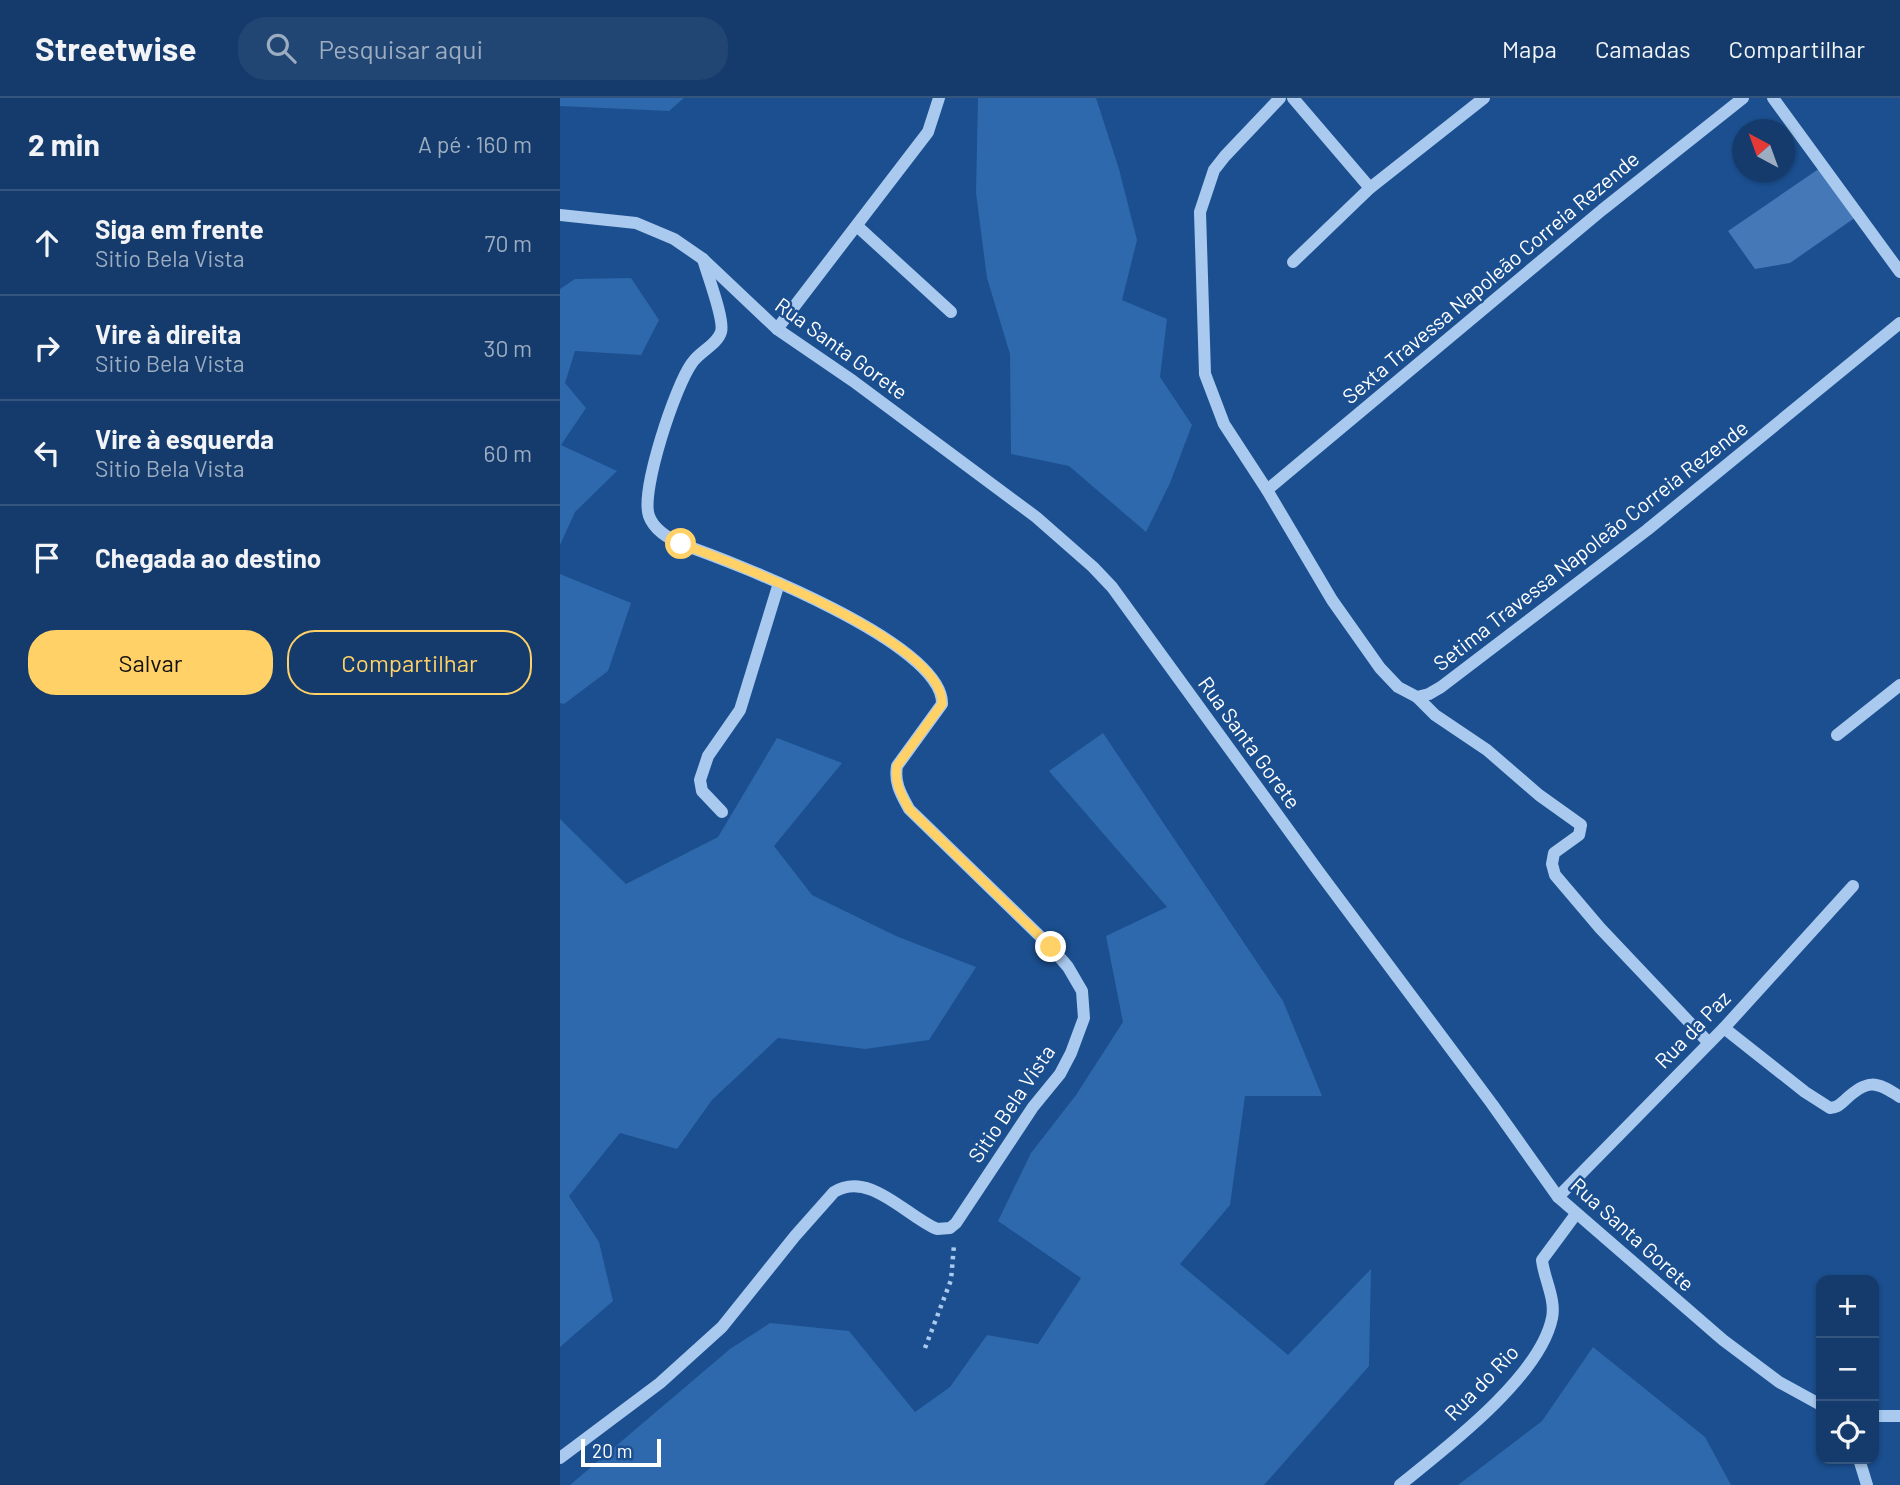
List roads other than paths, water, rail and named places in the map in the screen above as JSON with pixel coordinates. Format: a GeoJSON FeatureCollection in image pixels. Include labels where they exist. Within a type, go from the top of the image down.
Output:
{"type":"FeatureCollection","features":[{"type":"Feature","properties":{"kind":"street"},"geometry":{"type":"LineString","coordinates":[[777,329],[928,132],[939,98]]}},
{"type":"Feature","properties":{"kind":"street"},"geometry":{"type":"LineString","coordinates":[[1280,98],[1214,170],[1200,212],[1205,374],[1224,424],[1357,637],[1380,668],[1398,687],[1417,697],[1435,715],[1487,750],[1539,795],[1581,825],[1579,835],[1554,853],[1552,864],[1555,875],[1600,928],[1709,1043]]}},
{"type":"Feature","properties":{"kind":"street"},"geometry":{"type":"LineString","coordinates":[[1293,98],[1370,188]]}},
{"type":"Feature","properties":{"kind":"street"},"geometry":{"type":"LineString","coordinates":[[1293,262],[1370,188],[1484,98]]}},
{"type":"Feature","properties":{"kind":"street","name":"Sexta Travessa Napoleão Correia Rezende"},"geometry":{"type":"LineString","coordinates":[[1266,490],[1602,210],[1743,98]]}},
{"type":"Feature","properties":{"kind":"street"},"geometry":{"type":"LineString","coordinates":[[1773,98],[1900,272]]}},
{"type":"Feature","properties":{"kind":"street","name":"Rua Santa Gorete"},"geometry":{"type":"LineString","coordinates":[[560,215],[636,223],[674,239],[703,259],[777,329],[853,381],[1036,517],[1093,567],[1112,587],[1558,1197],[1723,1340],[1779,1382],[1816,1402]]}},
{"type":"Feature","properties":{"kind":"street"},"geometry":{"type":"LineString","coordinates":[[857,226],[951,312]]}},
{"type":"Feature","properties":{"kind":"street","name":"Sitio Bela Vista"},"geometry":{"type":"LineString","coordinates":[[560,1458],[660,1383],[722,1327],[795,1236],[834,1192],[842,1187],[864,1186],[937,1229],[950,1228],[956,1223],[1003,1150],[1065,1063],[1084,1018],[1082,991],[1068,967],[1051,947],[909,809],[898,786],[895,776],[897,766],[942,704],[943,695],[936,681],[918,663],[845,613],[666,536],[650,519],[647,506],[650,470],[682,382],[691,364],[716,341],[723,328],[703,259]]}},
{"type":"Feature","properties":{"kind":"street","name":"Setima Travessa Napoleão Correia Rezende"},"geometry":{"type":"LineString","coordinates":[[1417,697],[1441,687],[1647,530],[1900,323]]}},
{"type":"Feature","properties":{"kind":"street"},"geometry":{"type":"LineString","coordinates":[[722,812],[702,792],[699,779],[708,756],[740,710],[779,583]]}},
{"type":"Feature","properties":{"kind":"street"},"geometry":{"type":"LineString","coordinates":[[1838,735],[1900,685]]}},
{"type":"Feature","properties":{"kind":"street","name":"Rua da Paz"},"geometry":{"type":"LineString","coordinates":[[1558,1197],[1724,1028],[1853,886]]}},
{"type":"Feature","properties":{"kind":"street"},"geometry":{"type":"LineString","coordinates":[[1724,1028],[1805,1092],[1830,1108],[1838,1107],[1855,1091],[1872,1083],[1900,1097]]}},
{"type":"Feature","properties":{"kind":"street","name":"Rua do Rio"},"geometry":{"type":"LineString","coordinates":[[1400,1485],[1506,1392],[1531,1362],[1542,1345],[1552,1318],[1552,1300],[1542,1260],[1576,1214]]}},
{"type":"Feature","properties":{"kind":"street"},"geometry":{"type":"LineString","coordinates":[[1879,1416],[1900,1416]]}},
{"type":"Feature","properties":{"kind":"street"},"geometry":{"type":"LineString","coordinates":[[1861,1464],[1867,1485]]}}]}
